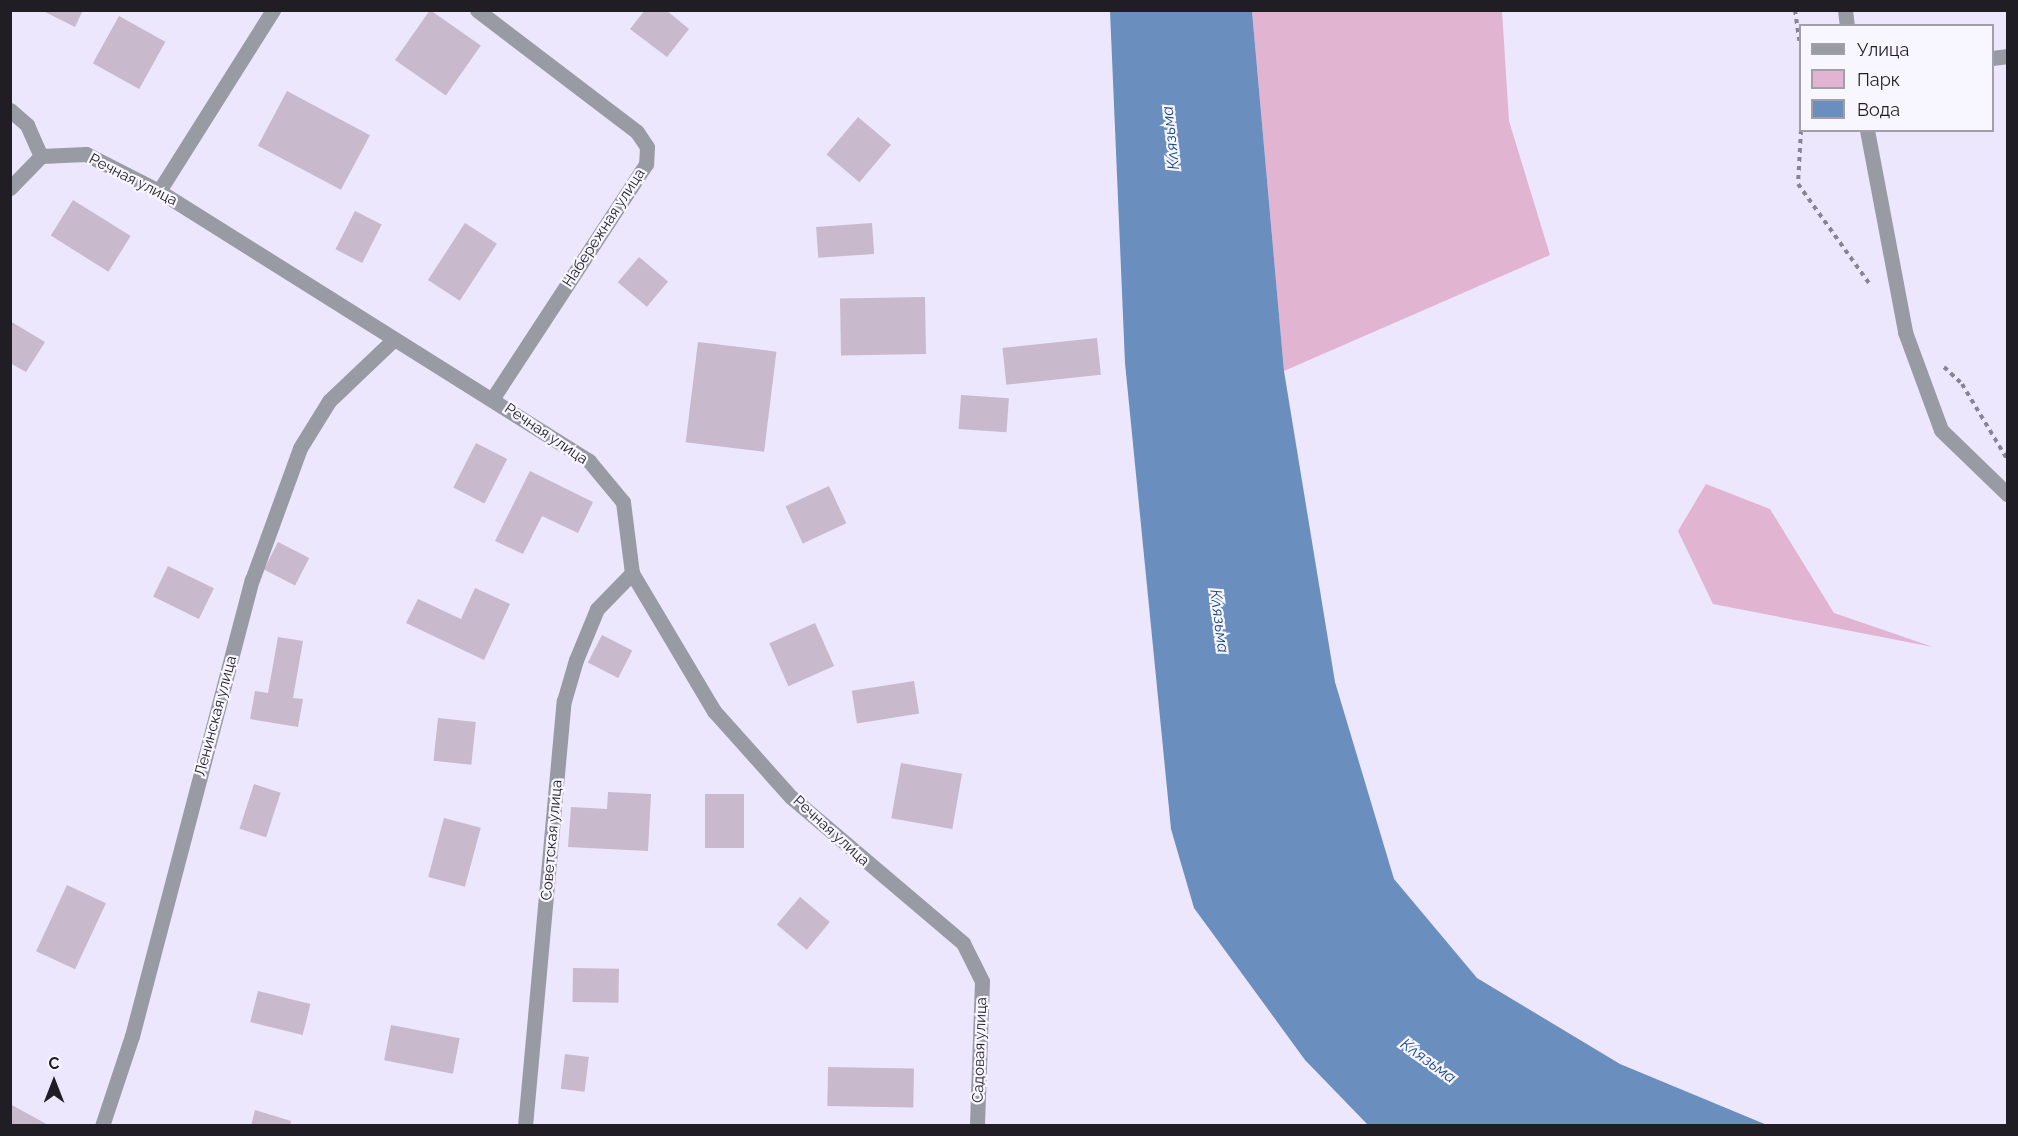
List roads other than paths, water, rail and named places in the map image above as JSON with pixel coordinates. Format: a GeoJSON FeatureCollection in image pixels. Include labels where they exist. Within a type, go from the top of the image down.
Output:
{"type":"FeatureCollection","features":[{"type":"Feature","properties":{"kind":"street"},"geometry":{"type":"LineString","coordinates":[[159,191],[273,10]]}},
{"type":"Feature","properties":{"kind":"street","name":"Набережная улица"},"geometry":{"type":"LineString","coordinates":[[477,10],[637,132],[647,147],[646,164],[493,398]]}},
{"type":"Feature","properties":{"kind":"street"},"geometry":{"type":"LineString","coordinates":[[10,110],[27,124],[41,156],[10,188]]}},
{"type":"Feature","properties":{"kind":"street"},"geometry":{"type":"LineString","coordinates":[[1867,132],[1905,332],[1941,430],[2007,495]]}},
{"type":"Feature","properties":{"kind":"street","name":"Речная улица"},"geometry":{"type":"LineString","coordinates":[[41,156],[86,154],[159,191],[393,340],[493,398],[589,461],[623,502],[632,573],[714,711],[776,779],[915,905],[963,943]]}},
{"type":"Feature","properties":{"kind":"street","name":"Ленинская улица"},"geometry":{"type":"LineString","coordinates":[[102,1125],[132,1036],[252,580],[300,448],[329,401],[393,340]]}},
{"type":"Feature","properties":{"kind":"street","name":"Советская улица"},"geometry":{"type":"LineString","coordinates":[[525,1125],[564,701],[576,660],[597,609],[632,573]]}},
{"type":"Feature","properties":{"kind":"street","name":"Садовая улица"},"geometry":{"type":"LineString","coordinates":[[963,943],[982,981],[977,1125]]}},
{"type":"Feature","properties":{"kind":"water","name":"Клязьма"},"geometry":{"type":"Polygon","coordinates":[[[1110,11],[1252,11],[1284,371],[1335,682],[1394,879],[1477,978],[1620,1064],[1767,1125],[1368,1125],[1305,1060],[1194,908],[1171,829],[1125,363],[1110,11]]]}}]}
